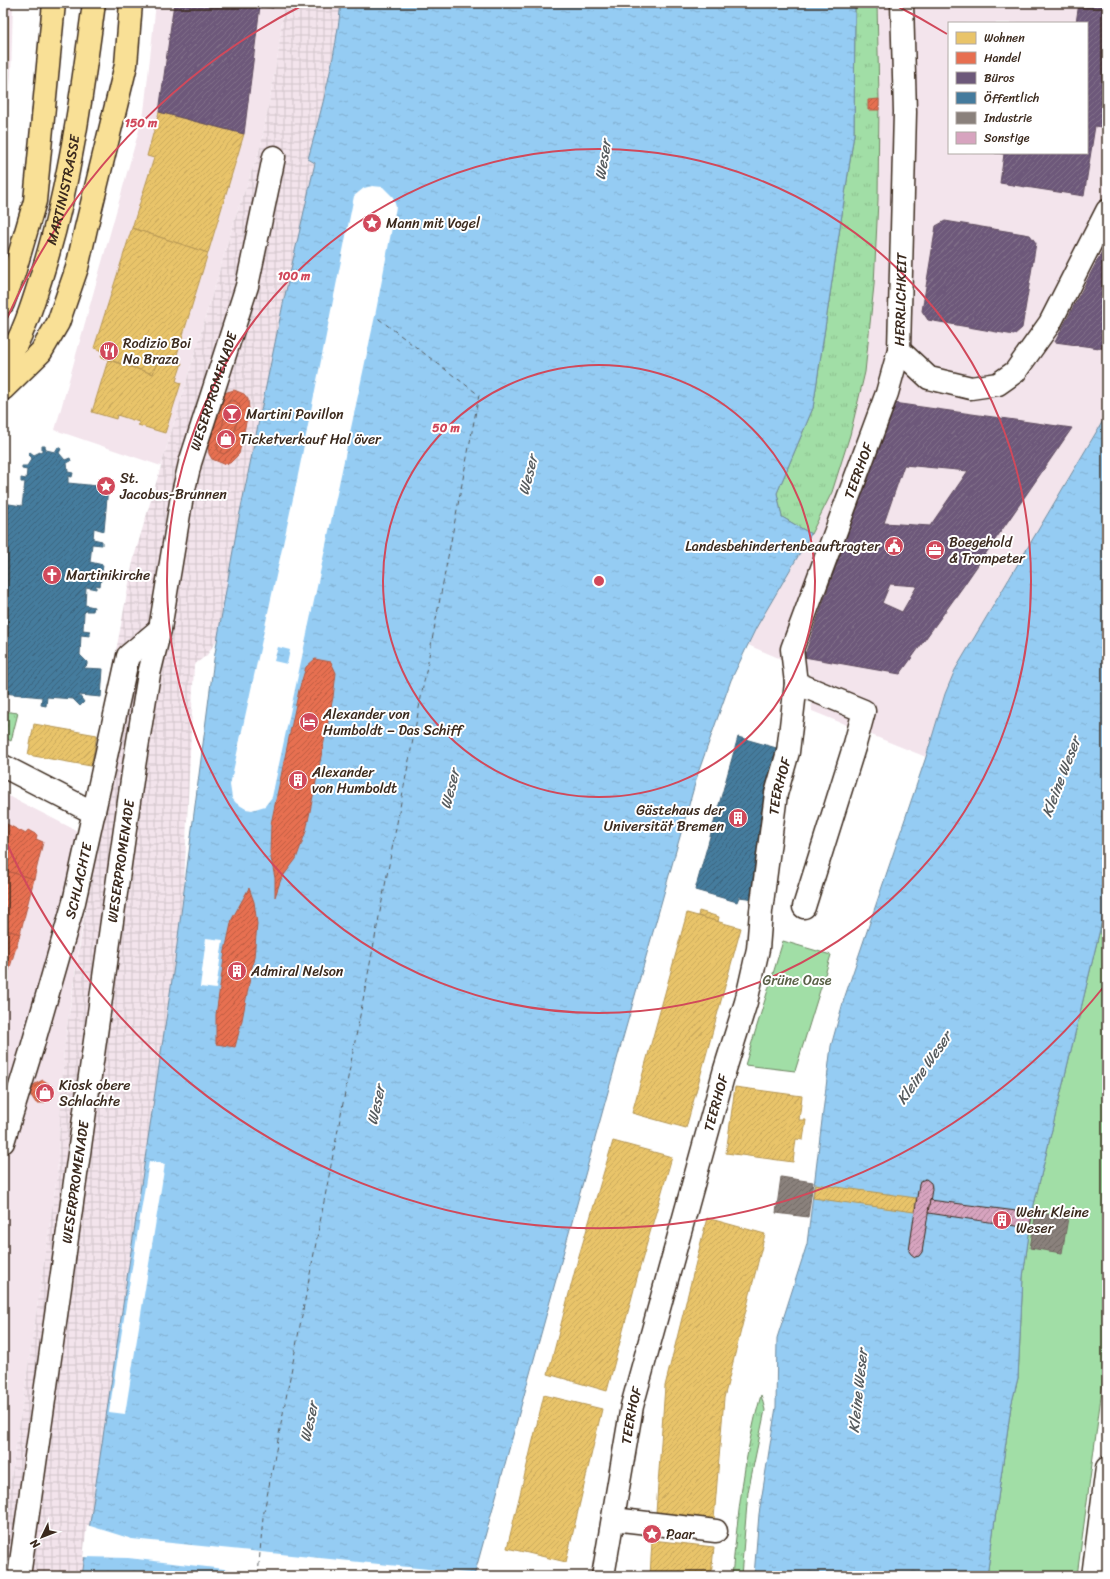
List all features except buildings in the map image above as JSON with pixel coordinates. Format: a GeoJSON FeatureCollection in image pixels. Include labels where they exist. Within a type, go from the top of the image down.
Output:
{"type":"FeatureCollection","features":[{"type":"Feature","properties":{"kind":"main road"},"geometry":{"type":"LineString","coordinates":[[3,303],[14,273],[35,201],[54,3]]}},
{"type":"Feature","properties":{"kind":"main road","name":"MARTINISTRASSE"},"geometry":{"type":"LineString","coordinates":[[3,368],[11,356],[33,303],[55,231],[72,153],[94,3]]}},
{"type":"Feature","properties":{"kind":"main road"},"geometry":{"type":"LineString","coordinates":[[3,389],[41,352],[58,323],[77,268],[126,65],[131,3]]}},
{"type":"Feature","properties":{"kind":"street","name":"HERRLICHKEIT"},"geometry":{"type":"LineString","coordinates":[[902,3],[905,112],[899,350],[929,378],[970,388],[998,384],[1015,372],[1050,323],[1107,212]]}},
{"type":"Feature","properties":{"kind":"street","name":"WESERPROMENADE"},"geometry":{"type":"LineString","coordinates":[[19,1576],[134,766],[149,674],[160,629],[181,502],[190,463],[247,286],[274,157]]}},
{"type":"Feature","properties":{"kind":"street","name":"TEERHOF"},"geometry":{"type":"LineString","coordinates":[[603,1576],[632,1406],[725,1069],[746,1002],[758,949],[761,911],[776,794],[788,752],[796,683],[792,649],[887,393],[899,350]]}},
{"type":"Feature","properties":{"kind":"street","name":"SCHLACHTE"},"geometry":{"type":"LineString","coordinates":[[3,1142],[74,902],[128,656],[160,629]]}},
{"type":"Feature","properties":{"kind":"street"},"geometry":{"type":"LineString","coordinates":[[796,683],[864,711],[804,907]]}},
{"type":"Feature","properties":{"kind":"street"},"geometry":{"type":"LineString","coordinates":[[8,768],[94,813]]}},
{"type":"Feature","properties":{"kind":"street"},"geometry":{"type":"LineString","coordinates":[[1092,1576],[1104,1506],[1107,1468]]}},
{"type":"Feature","properties":{"kind":"street"},"geometry":{"type":"LineString","coordinates":[[613,1519],[716,1531]]}},
{"type":"Feature","properties":{"kind":"shaded area"},"geometry":{"type":"Polygon","coordinates":[[[3,3],[13,3],[11,75],[3,163],[3,3]]]}},
{"type":"Feature","properties":{"kind":"shaded area"},"geometry":{"type":"Polygon","coordinates":[[[156,3],[284,3],[278,55],[261,145],[235,218],[161,466],[55,430],[144,112],[156,3]]]}},
{"type":"Feature","properties":{"kind":"shaded area"},"geometry":{"type":"Polygon","coordinates":[[[284,3],[341,3],[338,30],[325,97],[308,159],[315,163],[283,304],[238,522],[218,638],[207,655],[194,665],[184,887],[175,960],[132,1252],[82,1576],[3,1576],[3,1545],[7,1505],[57,1176],[64,1047],[96,841],[111,786],[89,780],[93,771],[134,557],[235,218],[261,145],[278,55],[284,3]]]}},
{"type":"Feature","properties":{"kind":"shaded area"},"geometry":{"type":"Polygon","coordinates":[[[877,3],[1107,3],[1107,414],[955,670],[945,694],[926,757],[812,711],[809,671],[748,645],[756,628],[811,534],[832,492],[878,200],[879,99],[877,3]]]}},
{"type":"Feature","properties":{"kind":"shaded area"},"geometry":{"type":"Polygon","coordinates":[[[3,793],[95,840],[64,1047],[57,1176],[7,1505],[3,1545],[3,793]]]}},
{"type":"Feature","properties":{"kind":"green space"},"geometry":{"type":"Polygon","coordinates":[[[855,3],[877,3],[879,99],[878,200],[874,285],[865,372],[850,435],[832,492],[811,534],[782,517],[777,493],[813,408],[854,134],[855,3]]]}},
{"type":"Feature","properties":{"kind":"green space"},"geometry":{"type":"Polygon","coordinates":[[[3,711],[18,713],[11,741],[3,737],[3,711]]]}},
{"type":"Feature","properties":{"kind":"green space"},"geometry":{"type":"Polygon","coordinates":[[[1107,900],[1107,1352],[1077,1576],[987,1576],[1011,1406],[1018,1378],[1023,1277],[1032,1213],[1107,900]]]}},
{"type":"Feature","properties":{"kind":"green space","name":"Grüne Oase"},"geometry":{"type":"Polygon","coordinates":[[[783,941],[831,955],[795,1071],[745,1065],[783,941]]]}},
{"type":"Feature","properties":{"kind":"green space"},"geometry":{"type":"Polygon","coordinates":[[[761,1395],[765,1410],[748,1492],[741,1576],[732,1576],[739,1507],[746,1462],[761,1395]]]}},
{"type":"Feature","properties":{"kind":"water","name":"Weser"},"geometry":{"type":"Polygon","coordinates":[[[341,3],[855,3],[854,134],[813,408],[777,493],[782,517],[811,534],[756,628],[731,680],[698,773],[474,1576],[82,1576],[175,960],[214,659],[238,522],[283,304],[315,163],[308,159],[332,62],[341,3]]]}},
{"type":"Feature","properties":{"kind":"water","name":"Kleine Weser"},"geometry":{"type":"Polygon","coordinates":[[[1107,414],[1107,900],[1032,1213],[1023,1277],[1018,1378],[1011,1406],[987,1576],[754,1576],[759,1514],[776,1407],[777,1338],[807,1244],[831,1046],[844,999],[926,757],[945,694],[955,670],[1107,414]],[[926,1179],[920,1181],[919,1184],[909,1251],[915,1257],[919,1256],[922,1252],[932,1185],[926,1179]]]}},
{"type":"Feature","properties":{"kind":"pier"},"geometry":{"type":"Polygon","coordinates":[[[372,186],[383,187],[393,197],[396,207],[375,316],[272,797],[265,806],[252,810],[246,809],[236,803],[232,798],[230,785],[296,485],[354,196],[364,188],[372,186]],[[278,647],[274,661],[287,664],[290,650],[278,647]]]}},
{"type":"Feature","properties":{"kind":"pier"},"geometry":{"type":"Polygon","coordinates":[[[206,938],[223,940],[216,989],[200,987],[206,938]]]}},
{"type":"Feature","properties":{"kind":"pier"},"geometry":{"type":"Polygon","coordinates":[[[149,1161],[165,1164],[125,1414],[109,1412],[149,1161]]]}},
{"type":"Feature","properties":{"kind":"pier"},"geometry":{"type":"Polygon","coordinates":[[[87,1525],[132,1539],[477,1574],[476,1576],[286,1576],[128,1558],[83,1557],[87,1525]]]}},
{"type":"Feature","properties":{"kind":"ferry route"},"geometry":{"type":"LineString","coordinates":[[258,1576],[263,1517],[479,395],[375,316]]}},
{"type":"Feature","properties":{"kind":"place","name":"Mann mit Vogel"},"geometry":{"type":"Point","coordinates":[372,223]}},
{"type":"Feature","properties":{"kind":"place","name":"Rodizio Boi Na Braza"},"geometry":{"type":"Point","coordinates":[109,351]}},
{"type":"Feature","properties":{"kind":"place","name":"Martini Pavillon"},"geometry":{"type":"Point","coordinates":[232,414]}},
{"type":"Feature","properties":{"kind":"place","name":"Ticketverkauf Hal över"},"geometry":{"type":"Point","coordinates":[226,439]}},
{"type":"Feature","properties":{"kind":"place","name":"St. Jacobus-Brunnen"},"geometry":{"type":"Point","coordinates":[106,486]}},
{"type":"Feature","properties":{"kind":"place","name":"Landesbehindertenbeauftragter"},"geometry":{"type":"Point","coordinates":[894,546]}},
{"type":"Feature","properties":{"kind":"place","name":"Boegehold & Trompeter"},"geometry":{"type":"Point","coordinates":[935,550]}},
{"type":"Feature","properties":{"kind":"place","name":"Martinikirche"},"geometry":{"type":"Point","coordinates":[52,575]}},
{"type":"Feature","properties":{"kind":"place","name":"Alexander von Humboldt – Das Schiff"},"geometry":{"type":"Point","coordinates":[309,722]}},
{"type":"Feature","properties":{"kind":"place","name":"Alexander von Humboldt"},"geometry":{"type":"Point","coordinates":[298,780]}},
{"type":"Feature","properties":{"kind":"place","name":"Gästehaus der Universität Bremen"},"geometry":{"type":"Point","coordinates":[738,818]}},
{"type":"Feature","properties":{"kind":"place","name":"Admiral Nelson"},"geometry":{"type":"Point","coordinates":[237,971]}},
{"type":"Feature","properties":{"kind":"place","name":"Kiosk obere Schlachte"},"geometry":{"type":"Point","coordinates":[45,1093]}},
{"type":"Feature","properties":{"kind":"place","name":"Wehr Kleine Weser"},"geometry":{"type":"Point","coordinates":[1002,1220]}},
{"type":"Feature","properties":{"kind":"place","name":"Paar"},"geometry":{"type":"Point","coordinates":[652,1534]}}]}
